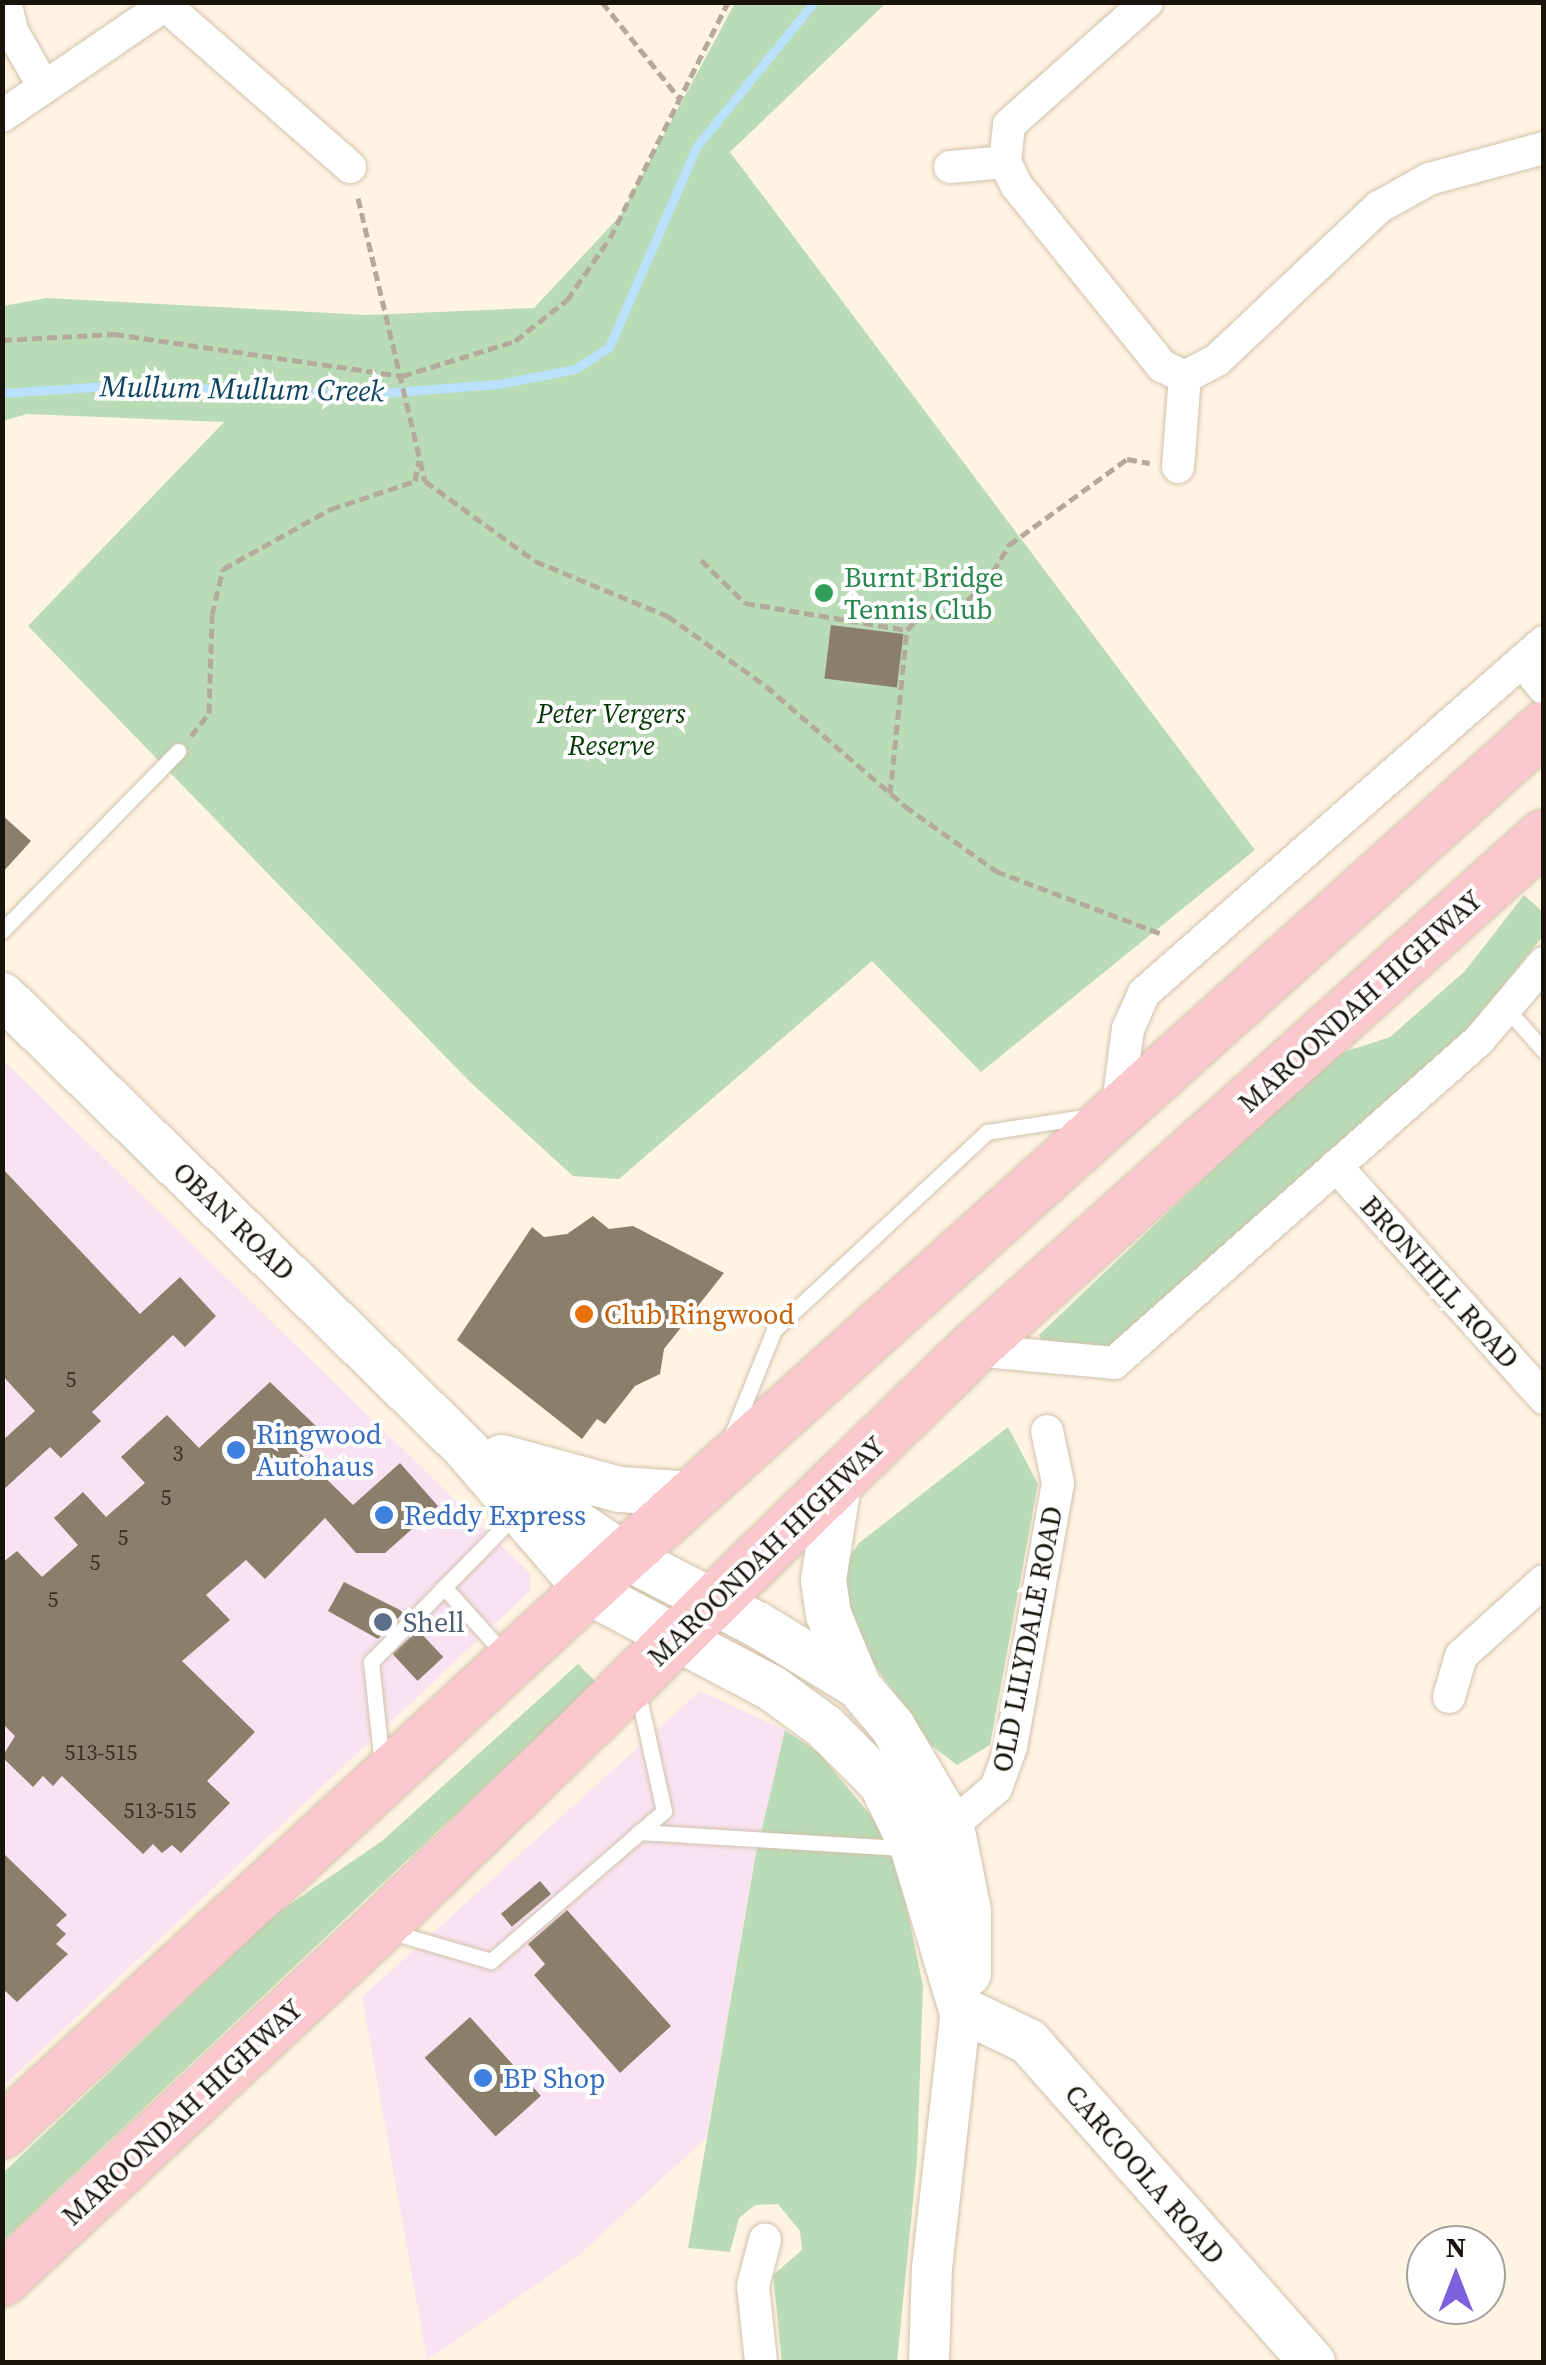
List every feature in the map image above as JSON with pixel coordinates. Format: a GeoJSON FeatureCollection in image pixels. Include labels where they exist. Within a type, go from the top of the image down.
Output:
{"type":"FeatureCollection","features":[{"type":"Feature","properties":{"kind":"highway"},"geometry":{"type":"LineString","coordinates":[[2,2132],[606,1574],[1544,728]]}},
{"type":"Feature","properties":{"kind":"highway","name":"MAROONDAH HIGHWAY"},"geometry":{"type":"LineString","coordinates":[[2,2280],[378,1928],[972,1350],[1544,836]]}},
{"type":"Feature","properties":{"kind":"main road","name":"OBAN ROAD"},"geometry":{"type":"LineString","coordinates":[[2,995],[465,1448],[678,1639]]}},
{"type":"Feature","properties":{"kind":"main road","name":"OBAN ROAD"},"geometry":{"type":"LineString","coordinates":[[465,1448],[516,1514],[606,1574],[711,1600]]}},
{"type":"Feature","properties":{"kind":"main road"},"geometry":{"type":"LineString","coordinates":[[465,1448],[619,1489],[705,1485]]}},
{"type":"Feature","properties":{"kind":"main road"},"geometry":{"type":"LineString","coordinates":[[839,1478],[823,1578],[828,1614],[858,1686],[892,1726],[951,1826],[971,1963],[960,2010]]}},
{"type":"Feature","properties":{"kind":"main road"},"geometry":{"type":"LineString","coordinates":[[711,1600],[858,1686]]}},
{"type":"Feature","properties":{"kind":"main road"},"geometry":{"type":"LineString","coordinates":[[678,1639],[772,1688],[824,1726],[880,1783],[913,1849],[960,2010]]}},
{"type":"Feature","properties":{"kind":"main road"},"geometry":{"type":"LineString","coordinates":[[913,1849],[951,1826]]}},
{"type":"Feature","properties":{"kind":"main road","name":"CARCOOLA ROAD"},"geometry":{"type":"LineString","coordinates":[[960,2010],[1028,2041],[1312,2362]]}},
{"type":"Feature","properties":{"kind":"street"},"geometry":{"type":"LineString","coordinates":[[4,2],[12,31],[44,86]]}},
{"type":"Feature","properties":{"kind":"street"},"geometry":{"type":"LineString","coordinates":[[1147,2],[1010,125],[1005,162],[1016,185],[1162,366],[1185,376]]}},
{"type":"Feature","properties":{"kind":"street"},"geometry":{"type":"LineString","coordinates":[[2,116],[167,4],[350,167]]}},
{"type":"Feature","properties":{"kind":"street"},"geometry":{"type":"LineString","coordinates":[[1185,376],[1217,360],[1379,207],[1429,179],[1544,148]]}},
{"type":"Feature","properties":{"kind":"street"},"geometry":{"type":"LineString","coordinates":[[950,167],[1005,162]]}},
{"type":"Feature","properties":{"kind":"street"},"geometry":{"type":"LineString","coordinates":[[1178,467],[1185,376]]}},
{"type":"Feature","properties":{"kind":"street"},"geometry":{"type":"LineString","coordinates":[[1117,1112],[1128,1029],[1144,993],[1533,652],[1544,688]]}},
{"type":"Feature","properties":{"kind":"street"},"geometry":{"type":"LineString","coordinates":[[972,1350],[1114,1363],[1506,1008],[1544,963]]}},
{"type":"Feature","properties":{"kind":"street","name":"BRONHILL ROAD"},"geometry":{"type":"LineString","coordinates":[[1336,1166],[1544,1398]]}},
{"type":"Feature","properties":{"kind":"street","name":"OLD LILYDALE ROAD"},"geometry":{"type":"LineString","coordinates":[[951,1826],[996,1788],[1011,1747],[1058,1483],[1048,1431]]}},
{"type":"Feature","properties":{"kind":"street"},"geometry":{"type":"LineString","coordinates":[[1449,1697],[1461,1656],[1544,1581]]}},
{"type":"Feature","properties":{"kind":"street"},"geometry":{"type":"LineString","coordinates":[[929,2362],[932,2268],[960,2010]]}},
{"type":"Feature","properties":{"kind":"street"},"geometry":{"type":"LineString","coordinates":[[761,2362],[753,2286],[765,2240]]}},
{"type":"Feature","properties":{"kind":"lane"},"geometry":{"type":"LineString","coordinates":[[2,931],[178,751]]}},
{"type":"Feature","properties":{"kind":"lane"},"geometry":{"type":"LineString","coordinates":[[1506,1008],[1544,1051]]}},
{"type":"Feature","properties":{"kind":"lane"},"geometry":{"type":"LineString","coordinates":[[705,1485],[774,1330],[988,1132],[1117,1112]]}},
{"type":"Feature","properties":{"kind":"lane"},"geometry":{"type":"LineString","coordinates":[[383,1779],[371,1662],[516,1514]]}},
{"type":"Feature","properties":{"kind":"lane"},"geometry":{"type":"LineString","coordinates":[[444,1587],[511,1661]]}},
{"type":"Feature","properties":{"kind":"lane"},"geometry":{"type":"LineString","coordinates":[[378,1928],[491,1960],[664,1811],[636,1679]]}},
{"type":"Feature","properties":{"kind":"lane"},"geometry":{"type":"LineString","coordinates":[[640,1832],[913,1849]]}},
{"type":"Feature","properties":{"kind":"path"},"geometry":{"type":"LineString","coordinates":[[602,2],[680,100]]}},
{"type":"Feature","properties":{"kind":"path"},"geometry":{"type":"LineString","coordinates":[[2,340],[114,334],[402,376],[515,341],[567,300],[610,238],[728,2]]}},
{"type":"Feature","properties":{"kind":"path"},"geometry":{"type":"LineString","coordinates":[[350,167],[425,481],[535,561],[668,616],[766,686],[890,794],[996,871],[1198,947]]}},
{"type":"Feature","properties":{"kind":"path"},"geometry":{"type":"LineString","coordinates":[[178,751],[209,713],[212,615],[223,569],[331,509],[415,482],[419,457]]}},
{"type":"Feature","properties":{"kind":"path"},"geometry":{"type":"LineString","coordinates":[[890,794],[908,630],[915,621],[956,610],[986,585],[1010,545],[1126,459],[1178,467]]}},
{"type":"Feature","properties":{"kind":"path"},"geometry":{"type":"LineString","coordinates":[[701,560],[745,603],[908,630]]}},
{"type":"Feature","properties":{"kind":"shaded area"},"geometry":{"type":"Polygon","coordinates":[[[3,1060],[530,1573],[530,1591],[3,2086],[3,1060]]]}},
{"type":"Feature","properties":{"kind":"shaded area"},"geometry":{"type":"Polygon","coordinates":[[[700,1691],[785,1730],[755,1859],[706,2138],[579,2255],[427,2360],[362,1997],[700,1691]]]}},
{"type":"Feature","properties":{"kind":"green space","name":"Peter Vergers Reserve"},"geometry":{"type":"Polygon","coordinates":[[[735,3],[886,3],[730,152],[1255,850],[981,1072],[872,961],[619,1179],[573,1176],[469,1081],[28,626],[224,422],[27,414],[3,421],[3,306],[46,298],[367,315],[534,308],[620,216],[735,3]]]}},
{"type":"Feature","properties":{"kind":"green space"},"geometry":{"type":"Polygon","coordinates":[[[1524,895],[1543,912],[1543,936],[1468,1029],[1111,1345],[1098,1352],[1044,1344],[1039,1335],[1332,1056],[1390,1037],[1465,971],[1524,895]]]}},
{"type":"Feature","properties":{"kind":"green space"},"geometry":{"type":"Polygon","coordinates":[[[1008,1427],[1038,1484],[990,1745],[957,1765],[931,1745],[860,1644],[848,1621],[842,1568],[859,1543],[1008,1427]]]}},
{"type":"Feature","properties":{"kind":"green space"},"geometry":{"type":"Polygon","coordinates":[[[578,1664],[596,1682],[3,2241],[3,2173],[277,1913],[382,1841],[578,1664]]]}},
{"type":"Feature","properties":{"kind":"green space"},"geometry":{"type":"Polygon","coordinates":[[[785,1730],[819,1753],[881,1828],[899,1870],[923,1986],[917,2161],[897,2362],[782,2362],[773,2275],[802,2250],[800,2231],[778,2204],[755,2205],[739,2218],[730,2252],[688,2248],[755,1859],[785,1730]]]}},
{"type":"Feature","properties":{"kind":"building","name":"Burnt Bridge Tennis Club"},"geometry":{"type":"Polygon","coordinates":[[[831,625],[903,634],[897,687],[824,679],[831,625]]]}},
{"type":"Feature","properties":{"kind":"building"},"geometry":{"type":"Polygon","coordinates":[[[2,815],[31,841],[2,873],[2,815]]]}},
{"type":"Feature","properties":{"kind":"building"},"geometry":{"type":"Polygon","coordinates":[[[2,1168],[140,1314],[180,1277],[216,1316],[185,1347],[173,1335],[92,1412],[101,1421],[61,1458],[50,1447],[2,1491],[2,1441],[35,1411],[2,1375],[2,1168]]]}},
{"type":"Feature","properties":{"kind":"building","name":"Club Ringwood"},"geometry":{"type":"Polygon","coordinates":[[[593,1216],[609,1229],[633,1226],[724,1273],[664,1349],[660,1374],[635,1386],[605,1424],[597,1419],[582,1439],[457,1340],[532,1227],[544,1237],[567,1234],[593,1216]]]}},
{"type":"Feature","properties":{"kind":"building"},"geometry":{"type":"Polygon","coordinates":[[[270,1382],[316,1426],[293,1446],[353,1505],[400,1463],[438,1506],[385,1553],[356,1553],[325,1518],[265,1579],[246,1560],[206,1595],[230,1620],[182,1661],[255,1732],[207,1781],[230,1803],[181,1853],[172,1845],[162,1853],[153,1844],[143,1854],[62,1776],[53,1786],[43,1776],[33,1787],[2,1757],[15,1736],[2,1723],[2,1563],[17,1551],[42,1577],[78,1545],[54,1518],[83,1492],[106,1517],[145,1483],[121,1457],[167,1415],[199,1448],[270,1382]]]}},
{"type":"Feature","properties":{"kind":"building"},"geometry":{"type":"Polygon","coordinates":[[[344,1582],[403,1613],[378,1639],[328,1611],[344,1582]]]}},
{"type":"Feature","properties":{"kind":"building"},"geometry":{"type":"Polygon","coordinates":[[[418,1630],[443,1657],[418,1681],[392,1654],[418,1630]]]}},
{"type":"Feature","properties":{"kind":"building"},"geometry":{"type":"Polygon","coordinates":[[[2,1852],[67,1915],[56,1925],[66,1934],[56,1944],[68,1954],[17,2002],[2,1988],[2,1852]]]}},
{"type":"Feature","properties":{"kind":"building"},"geometry":{"type":"Polygon","coordinates":[[[540,1881],[551,1894],[512,1927],[501,1914],[540,1881]]]}},
{"type":"Feature","properties":{"kind":"building"},"geometry":{"type":"Polygon","coordinates":[[[567,1910],[671,2026],[620,2073],[534,1975],[545,1964],[528,1944],[567,1910]]]}},
{"type":"Feature","properties":{"kind":"building","name":"BP Shop"},"geometry":{"type":"Polygon","coordinates":[[[470,2017],[541,2096],[496,2137],[425,2058],[470,2017]]]}},
{"type":"Feature","properties":{"kind":"waterway","name":"Mullum Mullum Creek"},"geometry":{"type":"LineString","coordinates":[[2,393],[122,385],[356,395],[498,384],[575,369],[609,347],[697,146],[814,2]]}},
{"type":"Feature","properties":{"kind":"place","name":"Burnt Bridge Tennis Club"},"geometry":{"type":"Point","coordinates":[824,593]}},
{"type":"Feature","properties":{"kind":"place","name":"Club Ringwood"},"geometry":{"type":"Point","coordinates":[584,1314]}},
{"type":"Feature","properties":{"kind":"place","name":"Ringwood Autohaus"},"geometry":{"type":"Point","coordinates":[236,1450]}},
{"type":"Feature","properties":{"kind":"place","name":"Reddy Express"},"geometry":{"type":"Point","coordinates":[384,1515]}},
{"type":"Feature","properties":{"kind":"place","name":"Shell"},"geometry":{"type":"Point","coordinates":[383,1622]}},
{"type":"Feature","properties":{"kind":"place","name":"BP Shop"},"geometry":{"type":"Point","coordinates":[483,2078]}}]}
